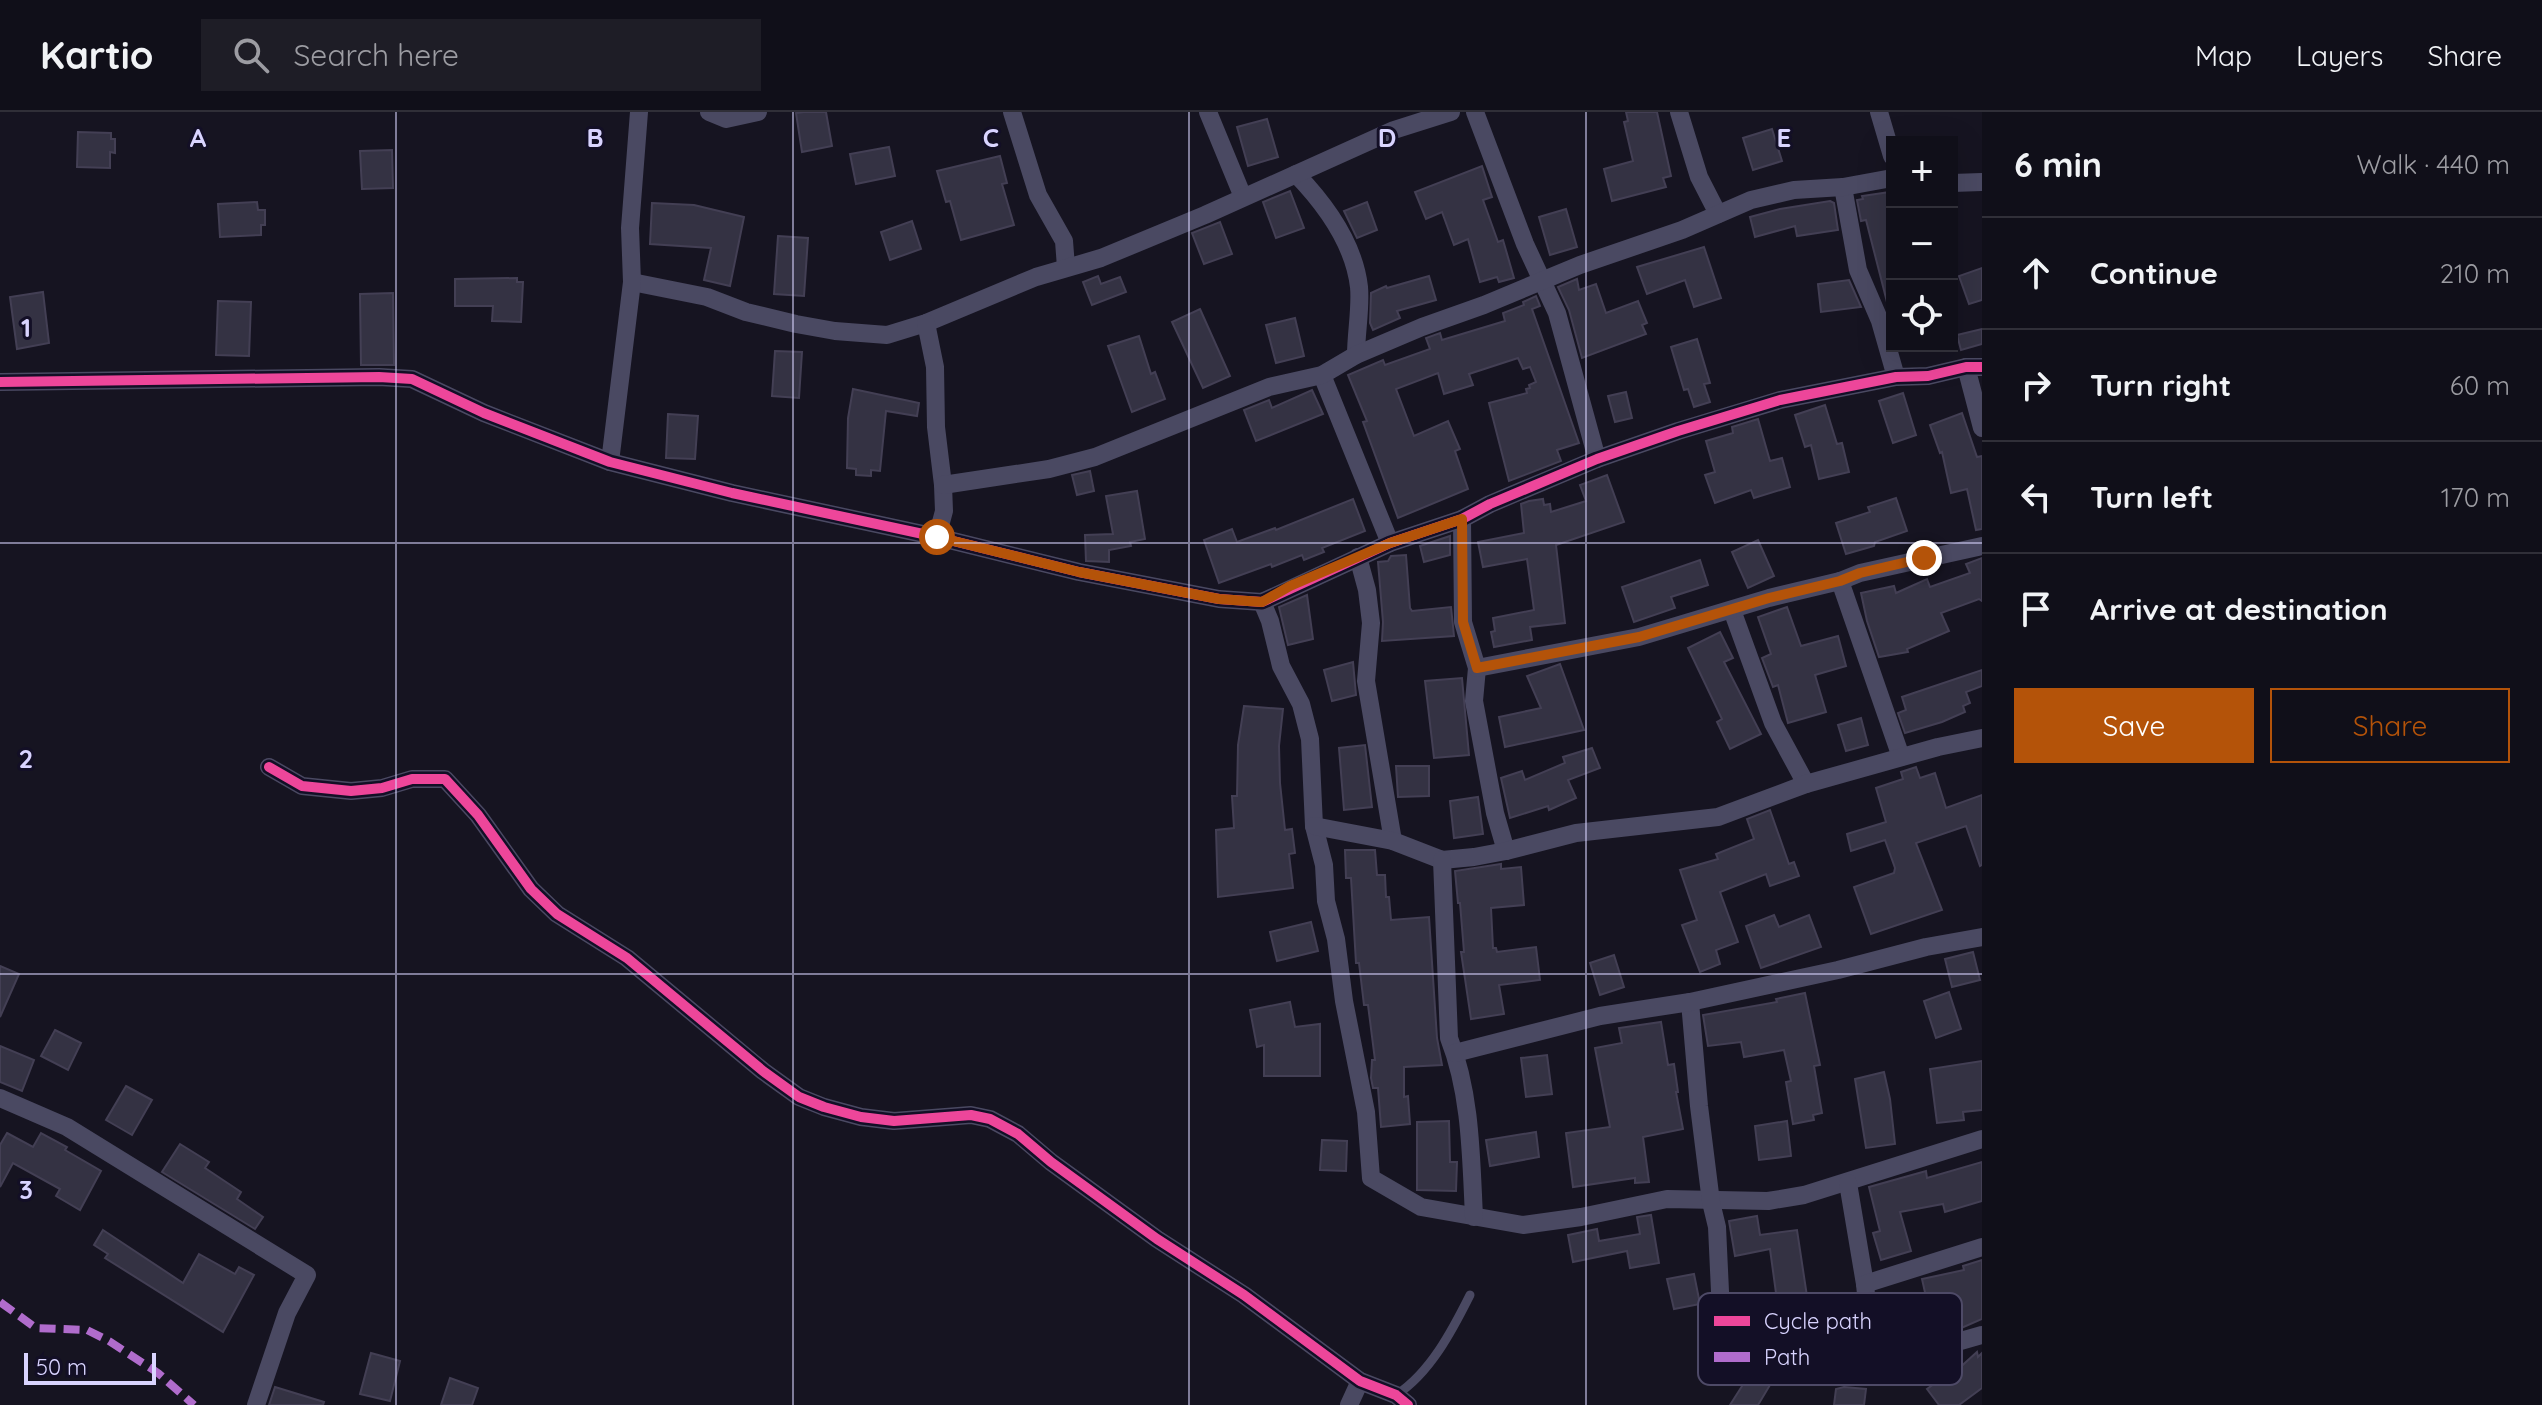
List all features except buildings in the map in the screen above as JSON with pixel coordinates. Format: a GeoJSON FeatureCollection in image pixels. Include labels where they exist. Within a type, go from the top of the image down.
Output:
{"type":"FeatureCollection","features":[{"type":"Feature","properties":{"kind":"street"},"geometry":{"type":"LineString","coordinates":[[610,462],[632,282],[630,228],[639,112]]}},
{"type":"Feature","properties":{"kind":"street"},"geometry":{"type":"LineString","coordinates":[[717,114],[758,112]]}},
{"type":"Feature","properties":{"kind":"street"},"geometry":{"type":"LineString","coordinates":[[1012,112],[1038,195],[1064,241],[1066,267]]}},
{"type":"Feature","properties":{"kind":"street"},"geometry":{"type":"LineString","coordinates":[[1208,112],[1243,197]]}},
{"type":"Feature","properties":{"kind":"street"},"geometry":{"type":"LineString","coordinates":[[1475,112],[1525,244],[1557,313],[1597,459]]}},
{"type":"Feature","properties":{"kind":"street"},"geometry":{"type":"LineString","coordinates":[[1679,112],[1699,177],[1718,214]]}},
{"type":"Feature","properties":{"kind":"street"},"geometry":{"type":"LineString","coordinates":[[1879,112],[1886,136]]}},
{"type":"Feature","properties":{"kind":"street"},"geometry":{"type":"LineString","coordinates":[[632,282],[707,297],[746,312],[835,331],[887,335],[926,323],[1036,277],[1101,258],[1394,130],[1446,113]]}},
{"type":"Feature","properties":{"kind":"street"},"geometry":{"type":"LineString","coordinates":[[1296,174],[1319,198],[1339,229],[1351,260],[1359,286],[1356,355]]}},
{"type":"Feature","properties":{"kind":"street"},"geometry":{"type":"LineString","coordinates":[[943,485],[1049,469],[1095,457],[1269,387],[1322,375],[1356,355],[1751,200],[1794,190],[1843,187],[1886,179]]}},
{"type":"Feature","properties":{"kind":"street"},"geometry":{"type":"LineString","coordinates":[[1958,183],[1982,182]]}},
{"type":"Feature","properties":{"kind":"street"},"geometry":{"type":"LineString","coordinates":[[1843,187],[1858,270],[1880,321],[1896,377]]}},
{"type":"Feature","properties":{"kind":"street"},"geometry":{"type":"LineString","coordinates":[[926,323],[935,367],[936,427],[943,485],[944,511],[937,537]]}},
{"type":"Feature","properties":{"kind":"street"},"geometry":{"type":"LineString","coordinates":[[0,382],[412,379],[484,413],[610,462],[732,493],[1095,575],[1219,599],[1262,602],[1390,543],[1462,519],[1597,459],[1780,400],[1896,377],[1928,376],[1974,367],[1982,428]]}},
{"type":"Feature","properties":{"kind":"street"},"geometry":{"type":"LineString","coordinates":[[1322,375],[1390,543]]}},
{"type":"Feature","properties":{"kind":"street"},"geometry":{"type":"LineString","coordinates":[[1462,519],[1463,622],[1477,668],[1474,701],[1495,813],[1506,851]]}},
{"type":"Feature","properties":{"kind":"street"},"geometry":{"type":"LineString","coordinates":[[1477,668],[1639,637],[1893,564],[1982,546]]}},
{"type":"Feature","properties":{"kind":"street"},"geometry":{"type":"LineString","coordinates":[[1358,557],[1367,590],[1371,623],[1366,681],[1393,841]]}},
{"type":"Feature","properties":{"kind":"street"},"geometry":{"type":"LineString","coordinates":[[1840,581],[1901,757]]}},
{"type":"Feature","properties":{"kind":"street"},"geometry":{"type":"LineString","coordinates":[[1262,602],[1281,666],[1301,704],[1310,739],[1314,826],[1324,865],[1326,901],[1336,939],[1344,1001],[1366,1112],[1371,1178],[1421,1207],[1523,1225],[1667,1199],[1768,1201],[1848,1183],[1982,1139]]}},
{"type":"Feature","properties":{"kind":"street"},"geometry":{"type":"LineString","coordinates":[[1732,610],[1773,723],[1806,784]]}},
{"type":"Feature","properties":{"kind":"street"},"geometry":{"type":"LineString","coordinates":[[1314,826],[1393,841],[1442,860],[1506,851],[1576,833],[1718,817],[1806,784],[1982,738]]}},
{"type":"Feature","properties":{"kind":"street"},"geometry":{"type":"LineString","coordinates":[[269,767],[302,786],[351,791],[382,788],[412,779],[445,779],[478,815],[531,889],[557,914],[627,958],[763,1071],[799,1097],[861,1117],[894,1121],[971,1115],[990,1119],[1018,1134],[1051,1162],[1157,1239],[1244,1295],[1360,1381],[1402,1400]]}},
{"type":"Feature","properties":{"kind":"street"},"geometry":{"type":"LineString","coordinates":[[1442,860],[1449,1038],[1455,1053],[1470,1133],[1474,1217]]}},
{"type":"Feature","properties":{"kind":"street"},"geometry":{"type":"LineString","coordinates":[[1455,1053],[1600,1016],[1690,1002],[1838,970],[1926,947],[1982,937]]}},
{"type":"Feature","properties":{"kind":"street"},"geometry":{"type":"LineString","coordinates":[[1690,1002],[1699,1106],[1717,1227],[1720,1293]]}},
{"type":"Feature","properties":{"kind":"street"},"geometry":{"type":"LineString","coordinates":[[0,1098],[67,1127],[307,1275],[287,1313],[256,1405]]}},
{"type":"Feature","properties":{"kind":"street"},"geometry":{"type":"LineString","coordinates":[[1848,1183],[1866,1293]]}},
{"type":"Feature","properties":{"kind":"street"},"geometry":{"type":"LineString","coordinates":[[1865,1284],[1982,1247]]}},
{"type":"Feature","properties":{"kind":"street"},"geometry":{"type":"LineString","coordinates":[[1962,1341],[1982,1335]]}},
{"type":"Feature","properties":{"kind":"street"},"geometry":{"type":"LineString","coordinates":[[1349,1405],[1360,1381]]}},
{"type":"Feature","properties":{"kind":"lane"},"geometry":{"type":"LineString","coordinates":[[1402,1400],[1458,1318],[1470,1295]]}},
{"type":"Feature","properties":{"kind":"marked path"},"geometry":{"type":"LineString","coordinates":[[0,1302],[36,1328],[87,1330],[109,1341],[158,1373],[194,1405]]}},
{"type":"Feature","properties":{"kind":"cycle path"},"geometry":{"type":"LineString","coordinates":[[0,382],[412,379],[484,413],[610,462],[1079,572],[1219,599],[1262,602],[1390,543],[1462,519],[1597,459],[1678,431],[1780,400],[1896,377],[1928,376],[1966,367],[1982,367]]}},
{"type":"Feature","properties":{"kind":"cycle path"},"geometry":{"type":"LineString","coordinates":[[269,767],[302,786],[351,791],[382,788],[412,779],[445,779],[478,815],[531,889],[557,914],[627,958],[763,1071],[799,1097],[861,1117],[894,1121],[971,1115],[990,1119],[1018,1134],[1051,1162],[1157,1239],[1244,1295],[1360,1381],[1396,1395],[1408,1405]]}},
{"type":"Feature","properties":{"kind":"route"},"geometry":{"type":"LineString","coordinates":[[937,537],[1079,572],[1219,599],[1262,602],[1290,586],[1390,543],[1462,519],[1463,622],[1477,668],[1639,637],[1769,598],[1924,558]]}}]}
